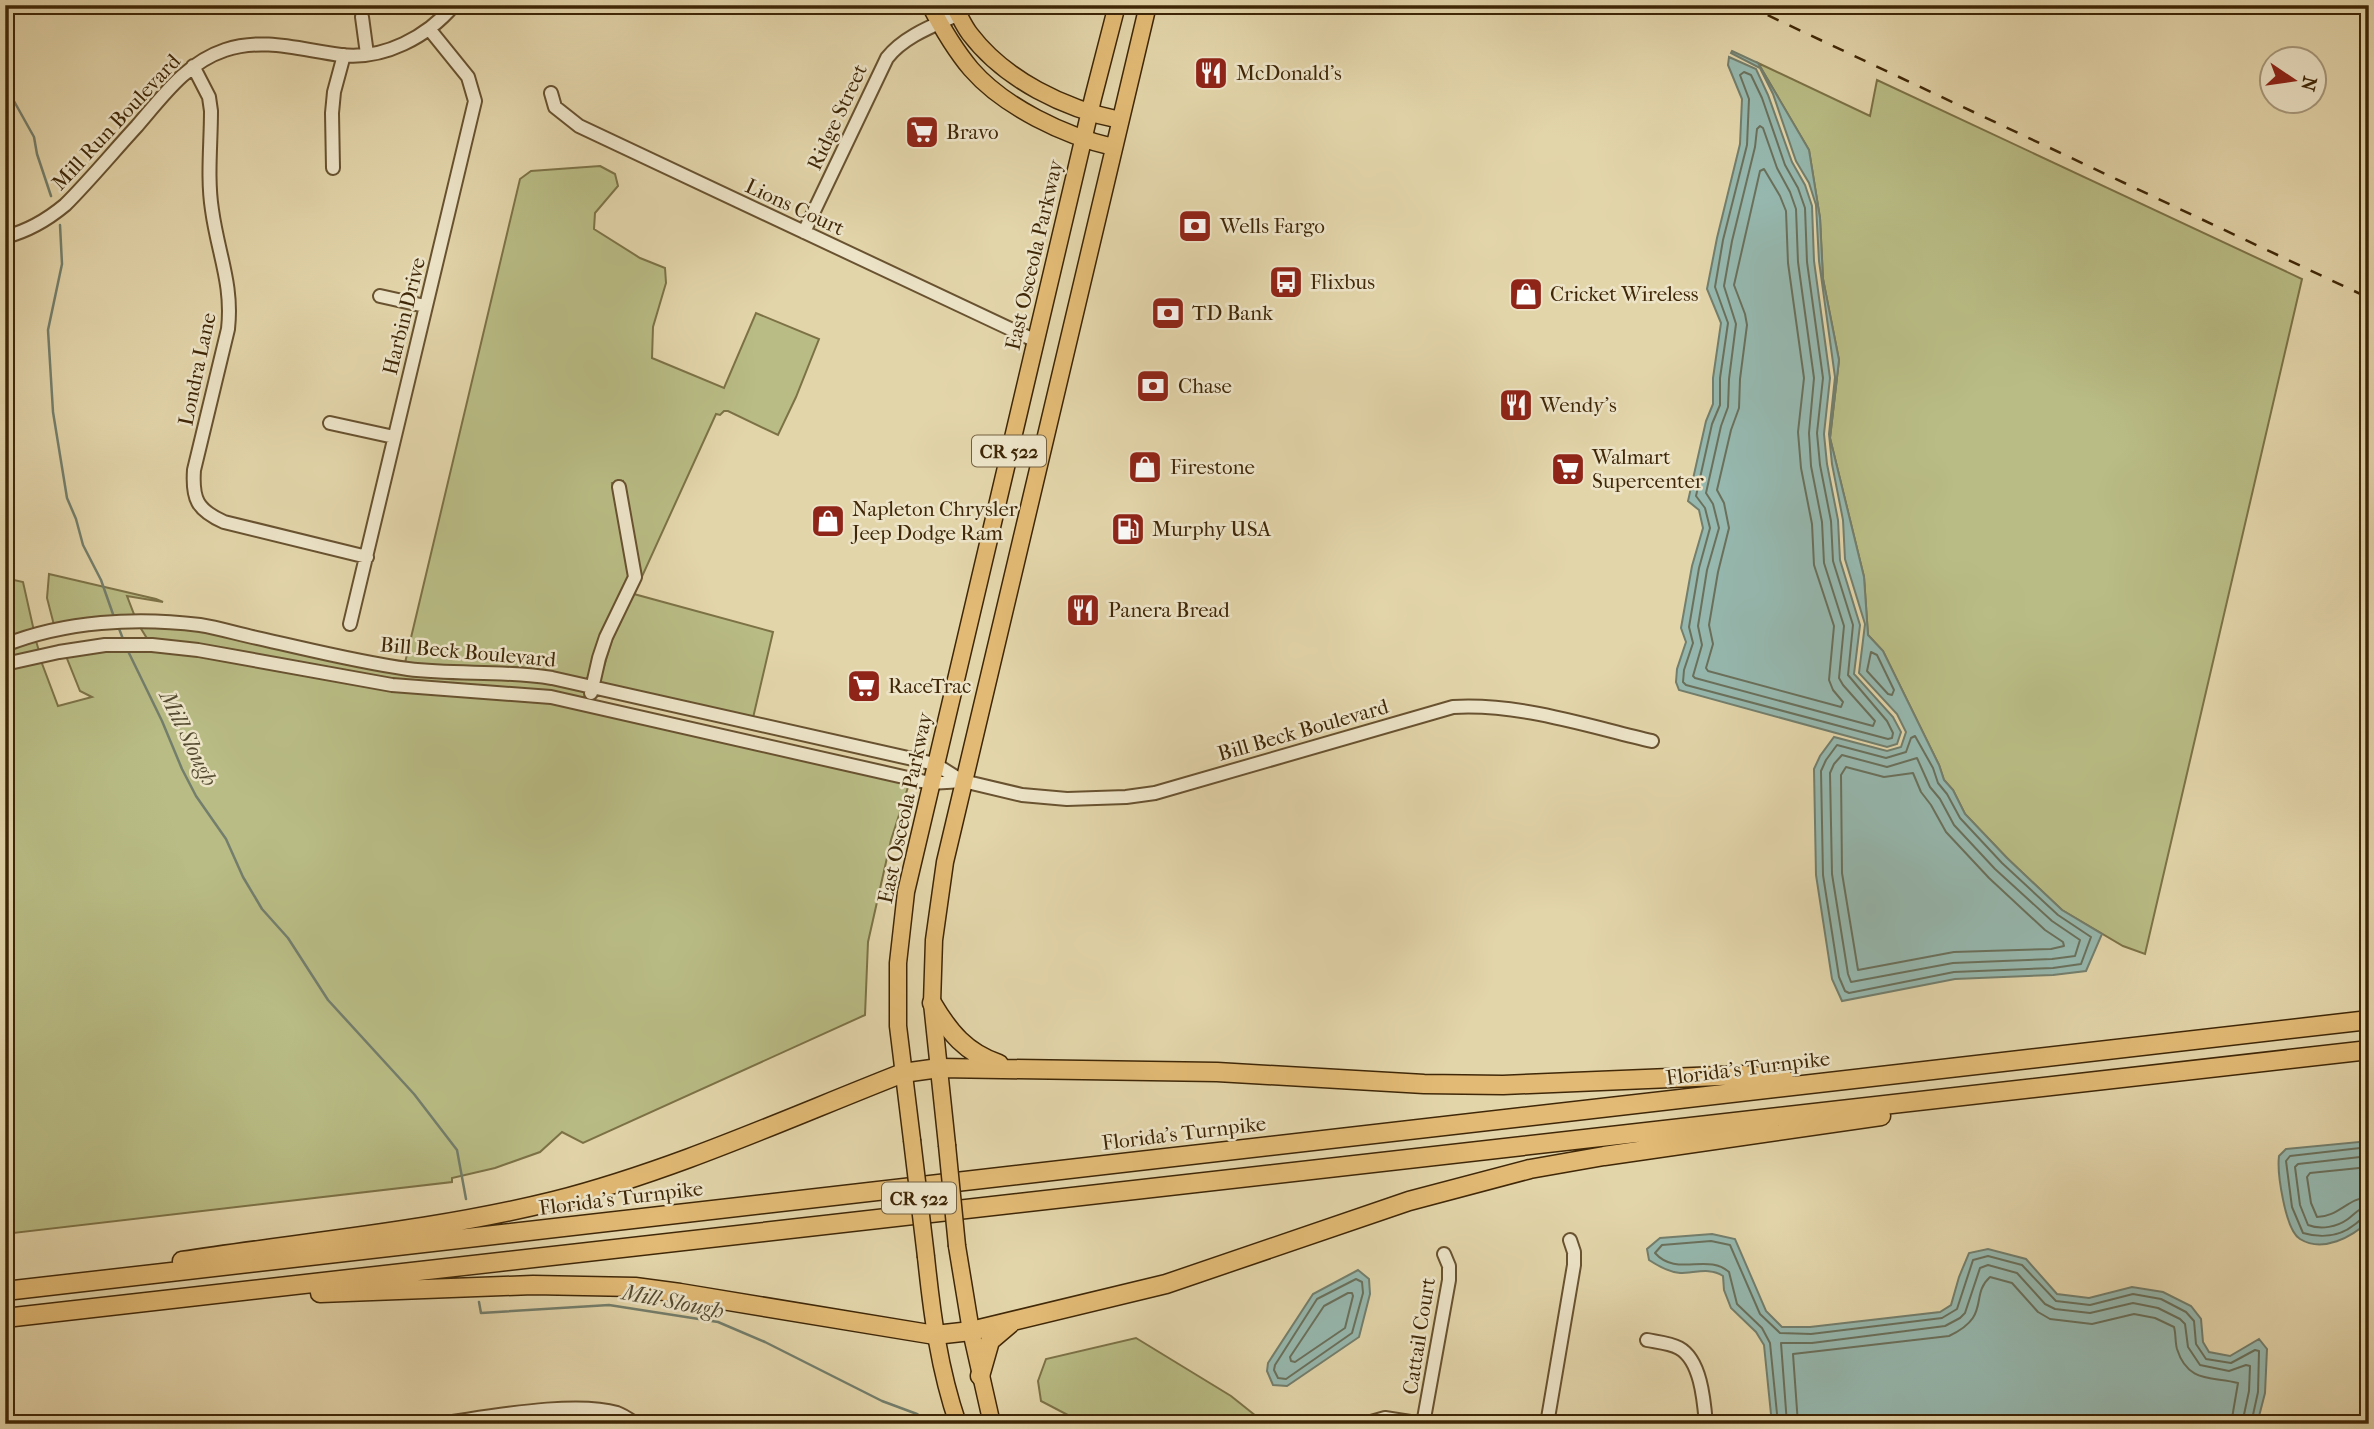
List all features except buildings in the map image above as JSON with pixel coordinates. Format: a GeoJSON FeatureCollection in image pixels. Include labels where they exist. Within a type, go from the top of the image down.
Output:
{"type":"FeatureCollection","features":[{"type":"Feature","properties":{"kind":"highway"},"geometry":{"type":"LineString","coordinates":[[932,1003],[944,1024],[964,1046],[985,1059],[1016,1070]]}},
{"type":"Feature","properties":{"kind":"highway","name":"Florida's Turnpike"},"geometry":{"type":"LineString","coordinates":[[5,1289],[2369,1020]]}},
{"type":"Feature","properties":{"kind":"highway"},"geometry":{"type":"LineString","coordinates":[[5,1318],[2369,1049]]}},
{"type":"Feature","properties":{"kind":"highway"},"geometry":{"type":"LineString","coordinates":[[5,1289],[439,1224],[556,1200],[677,1163],[903,1073],[939,1068],[1217,1072],[1424,1084],[1503,1085],[1742,1075],[1819,1083]]}},
{"type":"Feature","properties":{"kind":"highway"},"geometry":{"type":"LineString","coordinates":[[226,1293],[292,1294],[533,1285],[635,1287],[935,1335],[971,1331],[1166,1284],[1409,1201],[1530,1169],[2111,1079]]}},
{"type":"Feature","properties":{"kind":"highway"},"geometry":{"type":"LineString","coordinates":[[980,1376],[990,1341],[1016,1320]]}},
{"type":"Feature","properties":{"kind":"main road"},"geometry":{"type":"LineString","coordinates":[[930,5],[972,71],[997,93],[1083,141],[1113,148]]}},
{"type":"Feature","properties":{"kind":"main road","name":"East Osceola Parkway"},"geometry":{"type":"LineString","coordinates":[[958,1424],[935,1335],[903,1073],[898,1013],[901,929],[930,783],[1117,5]]}},
{"type":"Feature","properties":{"kind":"main road","name":"CR 522"},"geometry":{"type":"LineString","coordinates":[[992,1424],[971,1331],[957,1246],[932,1003],[934,940],[941,888],[963,781],[1148,5]]}},
{"type":"Feature","properties":{"kind":"main road"},"geometry":{"type":"LineString","coordinates":[[956,9],[976,41],[1018,77],[1055,99],[1089,114],[1120,120]]}},
{"type":"Feature","properties":{"kind":"street","name":"Mill Run Boulevard"},"geometry":{"type":"LineString","coordinates":[[5,237],[21,233],[48,219],[65,205],[178,79],[193,66],[224,50],[245,45],[293,46],[344,55],[385,51],[410,42],[430,30],[454,5]]}},
{"type":"Feature","properties":{"kind":"street","name":"Ridge Street"},"geometry":{"type":"LineString","coordinates":[[804,232],[887,58],[900,46],[939,23],[956,9]]}},
{"type":"Feature","properties":{"kind":"street"},"geometry":{"type":"LineString","coordinates":[[362,17],[367,54]]}},
{"type":"Feature","properties":{"kind":"street","name":"Harbin Drive"},"geometry":{"type":"LineString","coordinates":[[350,624],[475,101],[468,77],[430,30]]}},
{"type":"Feature","properties":{"kind":"street"},"geometry":{"type":"LineString","coordinates":[[333,168],[334,92],[344,55]]}},
{"type":"Feature","properties":{"kind":"street","name":"Londra Lane"},"geometry":{"type":"LineString","coordinates":[[193,66],[209,97],[212,210],[229,288],[230,308],[228,329],[194,470],[192,491],[209,516],[224,522],[367,557]]}},
{"type":"Feature","properties":{"kind":"street","name":"Lions Court"},"geometry":{"type":"LineString","coordinates":[[551,93],[555,107],[579,125],[1036,341]]}},
{"type":"Feature","properties":{"kind":"street"},"geometry":{"type":"LineString","coordinates":[[380,296],[425,306]]}},
{"type":"Feature","properties":{"kind":"street"},"geometry":{"type":"LineString","coordinates":[[330,424],[394,438]]}},
{"type":"Feature","properties":{"kind":"street"},"geometry":{"type":"LineString","coordinates":[[589,705],[606,638],[635,577],[619,487]]}},
{"type":"Feature","properties":{"kind":"street","name":"Bill Beck Boulevard"},"geometry":{"type":"LineString","coordinates":[[5,645],[70,627],[122,622],[201,625],[409,669],[519,672],[593,687],[935,764],[963,781],[1011,793],[1045,797],[1088,799],[1137,796],[1453,708],[1473,706],[1514,709],[1652,741]]}},
{"type":"Feature","properties":{"kind":"street","name":"Bill Beck Boulevard"},"geometry":{"type":"LineString","coordinates":[[5,664],[105,645],[152,645],[198,650],[391,685],[551,697],[930,783],[963,781]]}},
{"type":"Feature","properties":{"kind":"street"},"geometry":{"type":"LineString","coordinates":[[1547,1424],[1574,1265],[1570,1240]]}},
{"type":"Feature","properties":{"kind":"street","name":"Cattail Court"},"geometry":{"type":"LineString","coordinates":[[1423,1424],[1449,1280],[1449,1266],[1444,1254]]}},
{"type":"Feature","properties":{"kind":"street"},"geometry":{"type":"LineString","coordinates":[[1647,1340],[1675,1346],[1689,1356],[1700,1385],[1706,1424]]}},
{"type":"Feature","properties":{"kind":"street"},"geometry":{"type":"LineString","coordinates":[[554,1410],[556,1424]]}},
{"type":"Feature","properties":{"kind":"street"},"geometry":{"type":"LineString","coordinates":[[442,1423],[554,1410],[599,1410],[619,1413],[636,1424]]}},
{"type":"Feature","properties":{"kind":"street"},"geometry":{"type":"LineString","coordinates":[[1364,1424],[1385,1418],[1423,1424]]}},
{"type":"Feature","properties":{"kind":"green space"},"geometry":{"type":"Polygon","coordinates":[[[1758,63],[1870,116],[1877,80],[2302,279],[2145,954],[2123,946],[2062,910],[1965,814],[1953,790],[1944,780],[1883,651],[1868,635],[1864,577],[1830,438],[1839,360],[1823,279],[1820,218],[1809,150],[1758,63]]]}},
{"type":"Feature","properties":{"kind":"green space"},"geometry":{"type":"Polygon","coordinates":[[[600,166],[615,174],[618,186],[595,213],[594,229],[640,258],[665,268],[666,283],[653,327],[652,358],[724,388],[756,313],[819,339],[778,435],[728,411],[716,414],[634,594],[773,632],[753,718],[599,683],[612,640],[640,577],[623,481],[612,483],[629,576],[588,681],[520,667],[442,667],[405,663],[520,179],[531,171],[600,166]]]}},
{"type":"Feature","properties":{"kind":"green space"},"geometry":{"type":"Polygon","coordinates":[[[49,574],[163,602],[127,596],[135,617],[54,625],[47,598],[49,574]]]}},
{"type":"Feature","properties":{"kind":"green space"},"geometry":{"type":"Polygon","coordinates":[[[5,578],[23,582],[34,631],[5,640],[5,578]]]}},
{"type":"Feature","properties":{"kind":"green space"},"geometry":{"type":"Polygon","coordinates":[[[140,627],[200,630],[353,664],[519,678],[586,691],[584,698],[536,691],[392,680],[148,640],[140,627]]]}},
{"type":"Feature","properties":{"kind":"green space"},"geometry":{"type":"Polygon","coordinates":[[[36,641],[39,651],[5,658],[5,651],[36,641]]]}},
{"type":"Feature","properties":{"kind":"green space"},"geometry":{"type":"Polygon","coordinates":[[[155,650],[391,690],[551,702],[909,784],[891,840],[868,942],[865,1015],[583,1143],[562,1132],[540,1152],[495,1168],[452,1178],[452,1182],[5,1234],[5,669],[41,661],[58,706],[92,697],[80,691],[66,656],[106,651],[155,650]]]}},
{"type":"Feature","properties":{"kind":"green space"},"geometry":{"type":"Polygon","coordinates":[[[1136,1338],[1231,1396],[1266,1424],[1085,1424],[1041,1401],[1038,1381],[1046,1359],[1136,1338]]]}},
{"type":"Feature","properties":{"kind":"water"},"geometry":{"type":"Polygon","coordinates":[[[1732,51],[1758,63],[1809,150],[1820,218],[1823,279],[1839,360],[1830,438],[1864,577],[1868,635],[1883,651],[1944,780],[1953,790],[1965,814],[2062,910],[2102,934],[2086,971],[1955,979],[1842,1001],[1832,979],[1816,875],[1814,769],[1834,737],[1887,751],[1901,747],[1906,732],[1897,714],[1859,673],[1865,624],[1845,559],[1843,520],[1832,464],[1829,434],[1835,377],[1819,261],[1816,205],[1809,183],[1796,161],[1773,94],[1760,68],[1731,53],[1732,51]]]}},
{"type":"Feature","properties":{"kind":"water"},"geometry":{"type":"Polygon","coordinates":[[[1729,57],[1756,69],[1812,206],[1814,261],[1830,378],[1824,434],[1827,464],[1838,520],[1840,560],[1860,625],[1854,674],[1893,717],[1901,732],[1897,744],[1887,747],[1679,690],[1676,682],[1677,669],[1686,642],[1681,628],[1692,566],[1703,528],[1699,510],[1688,501],[1706,421],[1713,404],[1713,378],[1721,323],[1707,289],[1740,144],[1742,99],[1728,65],[1729,57]]]}},
{"type":"Feature","properties":{"kind":"water"},"geometry":{"type":"Polygon","coordinates":[[[2369,1141],[2369,1221],[2354,1233],[2327,1244],[2309,1243],[2300,1239],[2286,1213],[2279,1174],[2279,1156],[2286,1149],[2369,1141]]]}},
{"type":"Feature","properties":{"kind":"water"},"geometry":{"type":"Polygon","coordinates":[[[1712,1234],[1735,1239],[1766,1311],[1782,1327],[1810,1327],[1940,1312],[1951,1305],[1969,1253],[1988,1249],[2026,1259],[2057,1294],[2089,1298],[2132,1287],[2163,1292],[2191,1306],[2201,1319],[2203,1342],[2209,1352],[2230,1356],[2259,1339],[2267,1349],[2265,1393],[2257,1424],[1772,1424],[1764,1345],[1756,1332],[1731,1308],[1724,1290],[1723,1276],[1708,1271],[1680,1273],[1649,1260],[1647,1249],[1660,1238],[1712,1234]]]}},
{"type":"Feature","properties":{"kind":"water"},"geometry":{"type":"Polygon","coordinates":[[[1358,1270],[1369,1279],[1370,1294],[1359,1337],[1287,1386],[1273,1385],[1267,1371],[1268,1363],[1313,1294],[1358,1270]]]}},
{"type":"Feature","properties":{"kind":"waterway","name":"Mill Slough"},"geometry":{"type":"LineString","coordinates":[[5,85],[34,137],[51,196]]}},
{"type":"Feature","properties":{"kind":"waterway","name":"Mill Slough"},"geometry":{"type":"LineString","coordinates":[[60,225],[62,264],[48,330],[53,412],[67,498],[83,545],[101,580],[114,617]]}},
{"type":"Feature","properties":{"kind":"waterway","name":"Mill Slough"},"geometry":{"type":"LineString","coordinates":[[118,626],[123,639]]}},
{"type":"Feature","properties":{"kind":"waterway","name":"Mill Slough"},"geometry":{"type":"LineString","coordinates":[[127,649],[196,796],[226,839],[243,877],[262,909],[288,938],[328,1000],[414,1094],[457,1150],[466,1199]]}},
{"type":"Feature","properties":{"kind":"waterway","name":"Mill Slough"},"geometry":{"type":"LineString","coordinates":[[479,1302],[481,1313],[609,1305],[718,1322],[765,1342],[882,1401],[917,1414],[932,1424]]}},
{"type":"Feature","properties":{"kind":"railway"},"geometry":{"type":"LineString","coordinates":[[1746,5],[2369,298]]}},
{"type":"Feature","properties":{"kind":"place","name":"McDonald's"},"geometry":{"type":"Point","coordinates":[1211,73]}},
{"type":"Feature","properties":{"kind":"place","name":"Bravo"},"geometry":{"type":"Point","coordinates":[922,132]}},
{"type":"Feature","properties":{"kind":"place","name":"Wells Fargo"},"geometry":{"type":"Point","coordinates":[1195,226]}},
{"type":"Feature","properties":{"kind":"place","name":"Flixbus"},"geometry":{"type":"Point","coordinates":[1286,282]}},
{"type":"Feature","properties":{"kind":"place","name":"Cricket Wireless"},"geometry":{"type":"Point","coordinates":[1526,294]}},
{"type":"Feature","properties":{"kind":"place","name":"TD Bank"},"geometry":{"type":"Point","coordinates":[1168,313]}},
{"type":"Feature","properties":{"kind":"place","name":"Chase"},"geometry":{"type":"Point","coordinates":[1153,386]}},
{"type":"Feature","properties":{"kind":"place","name":"Wendy's"},"geometry":{"type":"Point","coordinates":[1516,405]}},
{"type":"Feature","properties":{"kind":"place","name":"Firestone"},"geometry":{"type":"Point","coordinates":[1145,467]}},
{"type":"Feature","properties":{"kind":"place","name":"Walmart Supercenter"},"geometry":{"type":"Point","coordinates":[1568,469]}},
{"type":"Feature","properties":{"kind":"place","name":"Napleton Chrysler Jeep Dodge Ram"},"geometry":{"type":"Point","coordinates":[828,521]}},
{"type":"Feature","properties":{"kind":"place","name":"Murphy USA"},"geometry":{"type":"Point","coordinates":[1128,529]}},
{"type":"Feature","properties":{"kind":"place","name":"Panera Bread"},"geometry":{"type":"Point","coordinates":[1083,610]}},
{"type":"Feature","properties":{"kind":"place","name":"RaceTrac"},"geometry":{"type":"Point","coordinates":[864,686]}}]}
